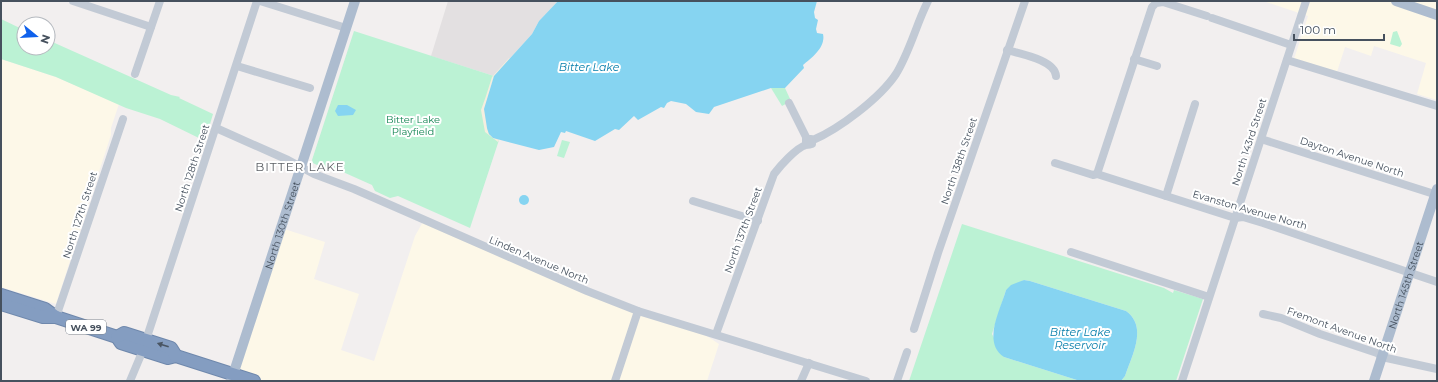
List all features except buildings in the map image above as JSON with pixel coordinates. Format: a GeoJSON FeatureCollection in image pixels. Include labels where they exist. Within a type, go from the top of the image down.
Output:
{"type":"FeatureCollection","features":[{"type":"Feature","properties":{"kind":"highway","name":"WA 99"},"geometry":{"type":"LineString","coordinates":[[1,295],[45,308],[56,317]]}},
{"type":"Feature","properties":{"kind":"highway","name":"WA 99"},"geometry":{"type":"LineString","coordinates":[[1,304],[43,317],[56,317],[117,337],[121,343],[144,345],[168,358],[176,356],[232,378],[254,381]]}},
{"type":"Feature","properties":{"kind":"main road","name":"North 130th Street"},"geometry":{"type":"LineString","coordinates":[[232,378],[355,1]]}},
{"type":"Feature","properties":{"kind":"main road"},"geometry":{"type":"LineString","coordinates":[[1399,2],[1437,15]]}},
{"type":"Feature","properties":{"kind":"main road","name":"North 145th Street"},"geometry":{"type":"LineString","coordinates":[[1374,381],[1436,193]]}},
{"type":"Feature","properties":{"kind":"street"},"geometry":{"type":"LineString","coordinates":[[73,1],[152,27]]}},
{"type":"Feature","properties":{"kind":"street"},"geometry":{"type":"LineString","coordinates":[[136,74],[160,1]]}},
{"type":"Feature","properties":{"kind":"street","name":"North 128th Street"},"geometry":{"type":"LineString","coordinates":[[130,381],[144,345],[237,66],[257,1]]}},
{"type":"Feature","properties":{"kind":"street"},"geometry":{"type":"LineString","coordinates":[[260,1],[346,28]]}},
{"type":"Feature","properties":{"kind":"street","name":"North 137th Street"},"geometry":{"type":"LineString","coordinates":[[716,334],[774,174],[778,168],[809,141],[827,134],[851,118],[884,88],[895,75],[906,56],[928,1]]}},
{"type":"Feature","properties":{"kind":"street","name":"North 138th Street"},"geometry":{"type":"LineString","coordinates":[[914,329],[933,267],[1025,1]]}},
{"type":"Feature","properties":{"kind":"street","name":"North 143rd Street"},"geometry":{"type":"LineString","coordinates":[[1182,381],[1306,1]]}},
{"type":"Feature","properties":{"kind":"street"},"geometry":{"type":"LineString","coordinates":[[1097,174],[1125,92],[1150,10],[1156,3],[1163,2],[1291,45]]}},
{"type":"Feature","properties":{"kind":"street"},"geometry":{"type":"LineString","coordinates":[[1008,50],[1049,64],[1055,70],[1056,76]]}},
{"type":"Feature","properties":{"kind":"street"},"geometry":{"type":"LineString","coordinates":[[1134,59],[1157,66]]}},
{"type":"Feature","properties":{"kind":"street"},"geometry":{"type":"LineString","coordinates":[[1287,60],[1437,106]]}},
{"type":"Feature","properties":{"kind":"street"},"geometry":{"type":"LineString","coordinates":[[237,66],[310,88]]}},
{"type":"Feature","properties":{"kind":"street"},"geometry":{"type":"LineString","coordinates":[[789,103],[809,141]]}},
{"type":"Feature","properties":{"kind":"street"},"geometry":{"type":"LineString","coordinates":[[1166,196],[1195,104]]}},
{"type":"Feature","properties":{"kind":"street","name":"North 127th Street"},"geometry":{"type":"LineString","coordinates":[[56,317],[123,119]]}},
{"type":"Feature","properties":{"kind":"street","name":"Linden Avenue North"},"geometry":{"type":"LineString","coordinates":[[216,128],[300,166],[314,174],[354,189],[587,291],[638,310],[866,381]]}},
{"type":"Feature","properties":{"kind":"street","name":"Dayton Avenue North"},"geometry":{"type":"LineString","coordinates":[[1261,139],[1436,193]]}},
{"type":"Feature","properties":{"kind":"street","name":"Evanston Avenue North"},"geometry":{"type":"LineString","coordinates":[[1055,163],[1093,175],[1097,174],[1235,218],[1243,217],[1263,223],[1437,282]]}},
{"type":"Feature","properties":{"kind":"street"},"geometry":{"type":"LineString","coordinates":[[693,201],[758,221]]}},
{"type":"Feature","properties":{"kind":"street"},"geometry":{"type":"LineString","coordinates":[[1071,252],[1209,297]]}},
{"type":"Feature","properties":{"kind":"street"},"geometry":{"type":"LineString","coordinates":[[615,381],[638,310]]}},
{"type":"Feature","properties":{"kind":"street","name":"Fremont Avenue North"},"geometry":{"type":"LineString","coordinates":[[1263,314],[1286,320],[1320,334],[1377,353],[1382,357],[1437,369]]}},
{"type":"Feature","properties":{"kind":"street"},"geometry":{"type":"LineString","coordinates":[[897,381],[907,352]]}},
{"type":"Feature","properties":{"kind":"street"},"geometry":{"type":"LineString","coordinates":[[801,381],[809,363]]}},
{"type":"Feature","properties":{"kind":"shaded area"},"geometry":{"type":"Polygon","coordinates":[[[448,1],[558,1],[539,21],[532,34],[494,76],[431,56],[448,1]]]}},
{"type":"Feature","properties":{"kind":"shaded area"},"geometry":{"type":"Polygon","coordinates":[[[1263,1],[1437,1],[1437,100],[1417,94],[1426,63],[1374,46],[1371,56],[1345,47],[1337,72],[1294,59],[1308,16],[1263,1]]]}},
{"type":"Feature","properties":{"kind":"shaded area"},"geometry":{"type":"Polygon","coordinates":[[[1,59],[56,77],[119,104],[111,128],[111,135],[56,304],[1,287],[1,59]]]}},
{"type":"Feature","properties":{"kind":"shaded area"},"geometry":{"type":"Polygon","coordinates":[[[424,220],[587,291],[693,327],[719,344],[707,381],[231,381],[281,228],[325,242],[314,279],[359,294],[341,350],[374,361],[415,236],[424,220]]]}},
{"type":"Feature","properties":{"kind":"green space"},"geometry":{"type":"Polygon","coordinates":[[[1,19],[16,26],[16,56],[56,56],[56,44],[171,95],[180,97],[179,98],[213,114],[205,141],[160,119],[126,108],[56,77],[1,59],[1,19]]]}},
{"type":"Feature","properties":{"kind":"green space","name":"Bitter Lake Playfield"},"geometry":{"type":"Polygon","coordinates":[[[354,31],[494,76],[488,92],[493,138],[499,140],[470,228],[398,196],[390,198],[375,191],[372,185],[334,168],[327,170],[313,163],[312,160],[354,31]]]}},
{"type":"Feature","properties":{"kind":"green space"},"geometry":{"type":"Polygon","coordinates":[[[1397,31],[1402,44],[1400,47],[1390,44],[1393,32],[1397,31]]]}},
{"type":"Feature","properties":{"kind":"green space"},"geometry":{"type":"Polygon","coordinates":[[[771,88],[785,88],[791,101],[782,106],[771,88]]]}},
{"type":"Feature","properties":{"kind":"green space"},"geometry":{"type":"Polygon","coordinates":[[[562,140],[570,142],[564,158],[557,156],[562,140]]]}},
{"type":"Feature","properties":{"kind":"green space"},"geometry":{"type":"Polygon","coordinates":[[[962,224],[1164,288],[1173,293],[1174,290],[1203,299],[1176,381],[1121,381],[1125,376],[1134,350],[1137,333],[1133,318],[1126,311],[1024,280],[1006,290],[992,334],[1004,357],[1080,381],[909,381],[962,224]]]}},
{"type":"Feature","properties":{"kind":"sand"},"geometry":{"type":"Polygon","coordinates":[[[509,58],[510,59],[494,76],[489,91],[487,128],[489,134],[499,140],[498,142],[485,132],[481,110],[492,77],[509,58]]]}},
{"type":"Feature","properties":{"kind":"water","name":"Bitter Lake"},"geometry":{"type":"Polygon","coordinates":[[[558,1],[817,1],[814,12],[815,18],[818,20],[816,29],[817,33],[823,34],[823,39],[818,52],[803,65],[804,68],[785,88],[771,88],[714,107],[709,114],[696,112],[686,104],[671,101],[667,103],[664,108],[661,107],[638,120],[634,116],[619,130],[615,129],[595,141],[566,131],[565,133],[561,132],[554,147],[539,150],[493,138],[489,134],[487,128],[484,109],[494,76],[532,34],[539,21],[558,1]]]}},
{"type":"Feature","properties":{"kind":"water"},"geometry":{"type":"Polygon","coordinates":[[[338,105],[347,105],[356,110],[353,115],[338,116],[335,111],[338,105]]]}},
{"type":"Feature","properties":{"kind":"water"},"geometry":{"type":"Polygon","coordinates":[[[522,195],[526,195],[529,200],[526,205],[522,205],[519,202],[519,198],[522,195]]]}},
{"type":"Feature","properties":{"kind":"water","name":"Bitter Lake Reservoir"},"geometry":{"type":"Polygon","coordinates":[[[1024,280],[1126,311],[1133,318],[1137,333],[1136,342],[1125,376],[1121,381],[1080,381],[1004,357],[998,351],[994,343],[994,326],[1006,290],[1011,285],[1024,280]]]}},
{"type":"Feature","properties":{"kind":"district","name":"BITTER LAKE"},"geometry":{"type":"Point","coordinates":[300,166]}}]}
